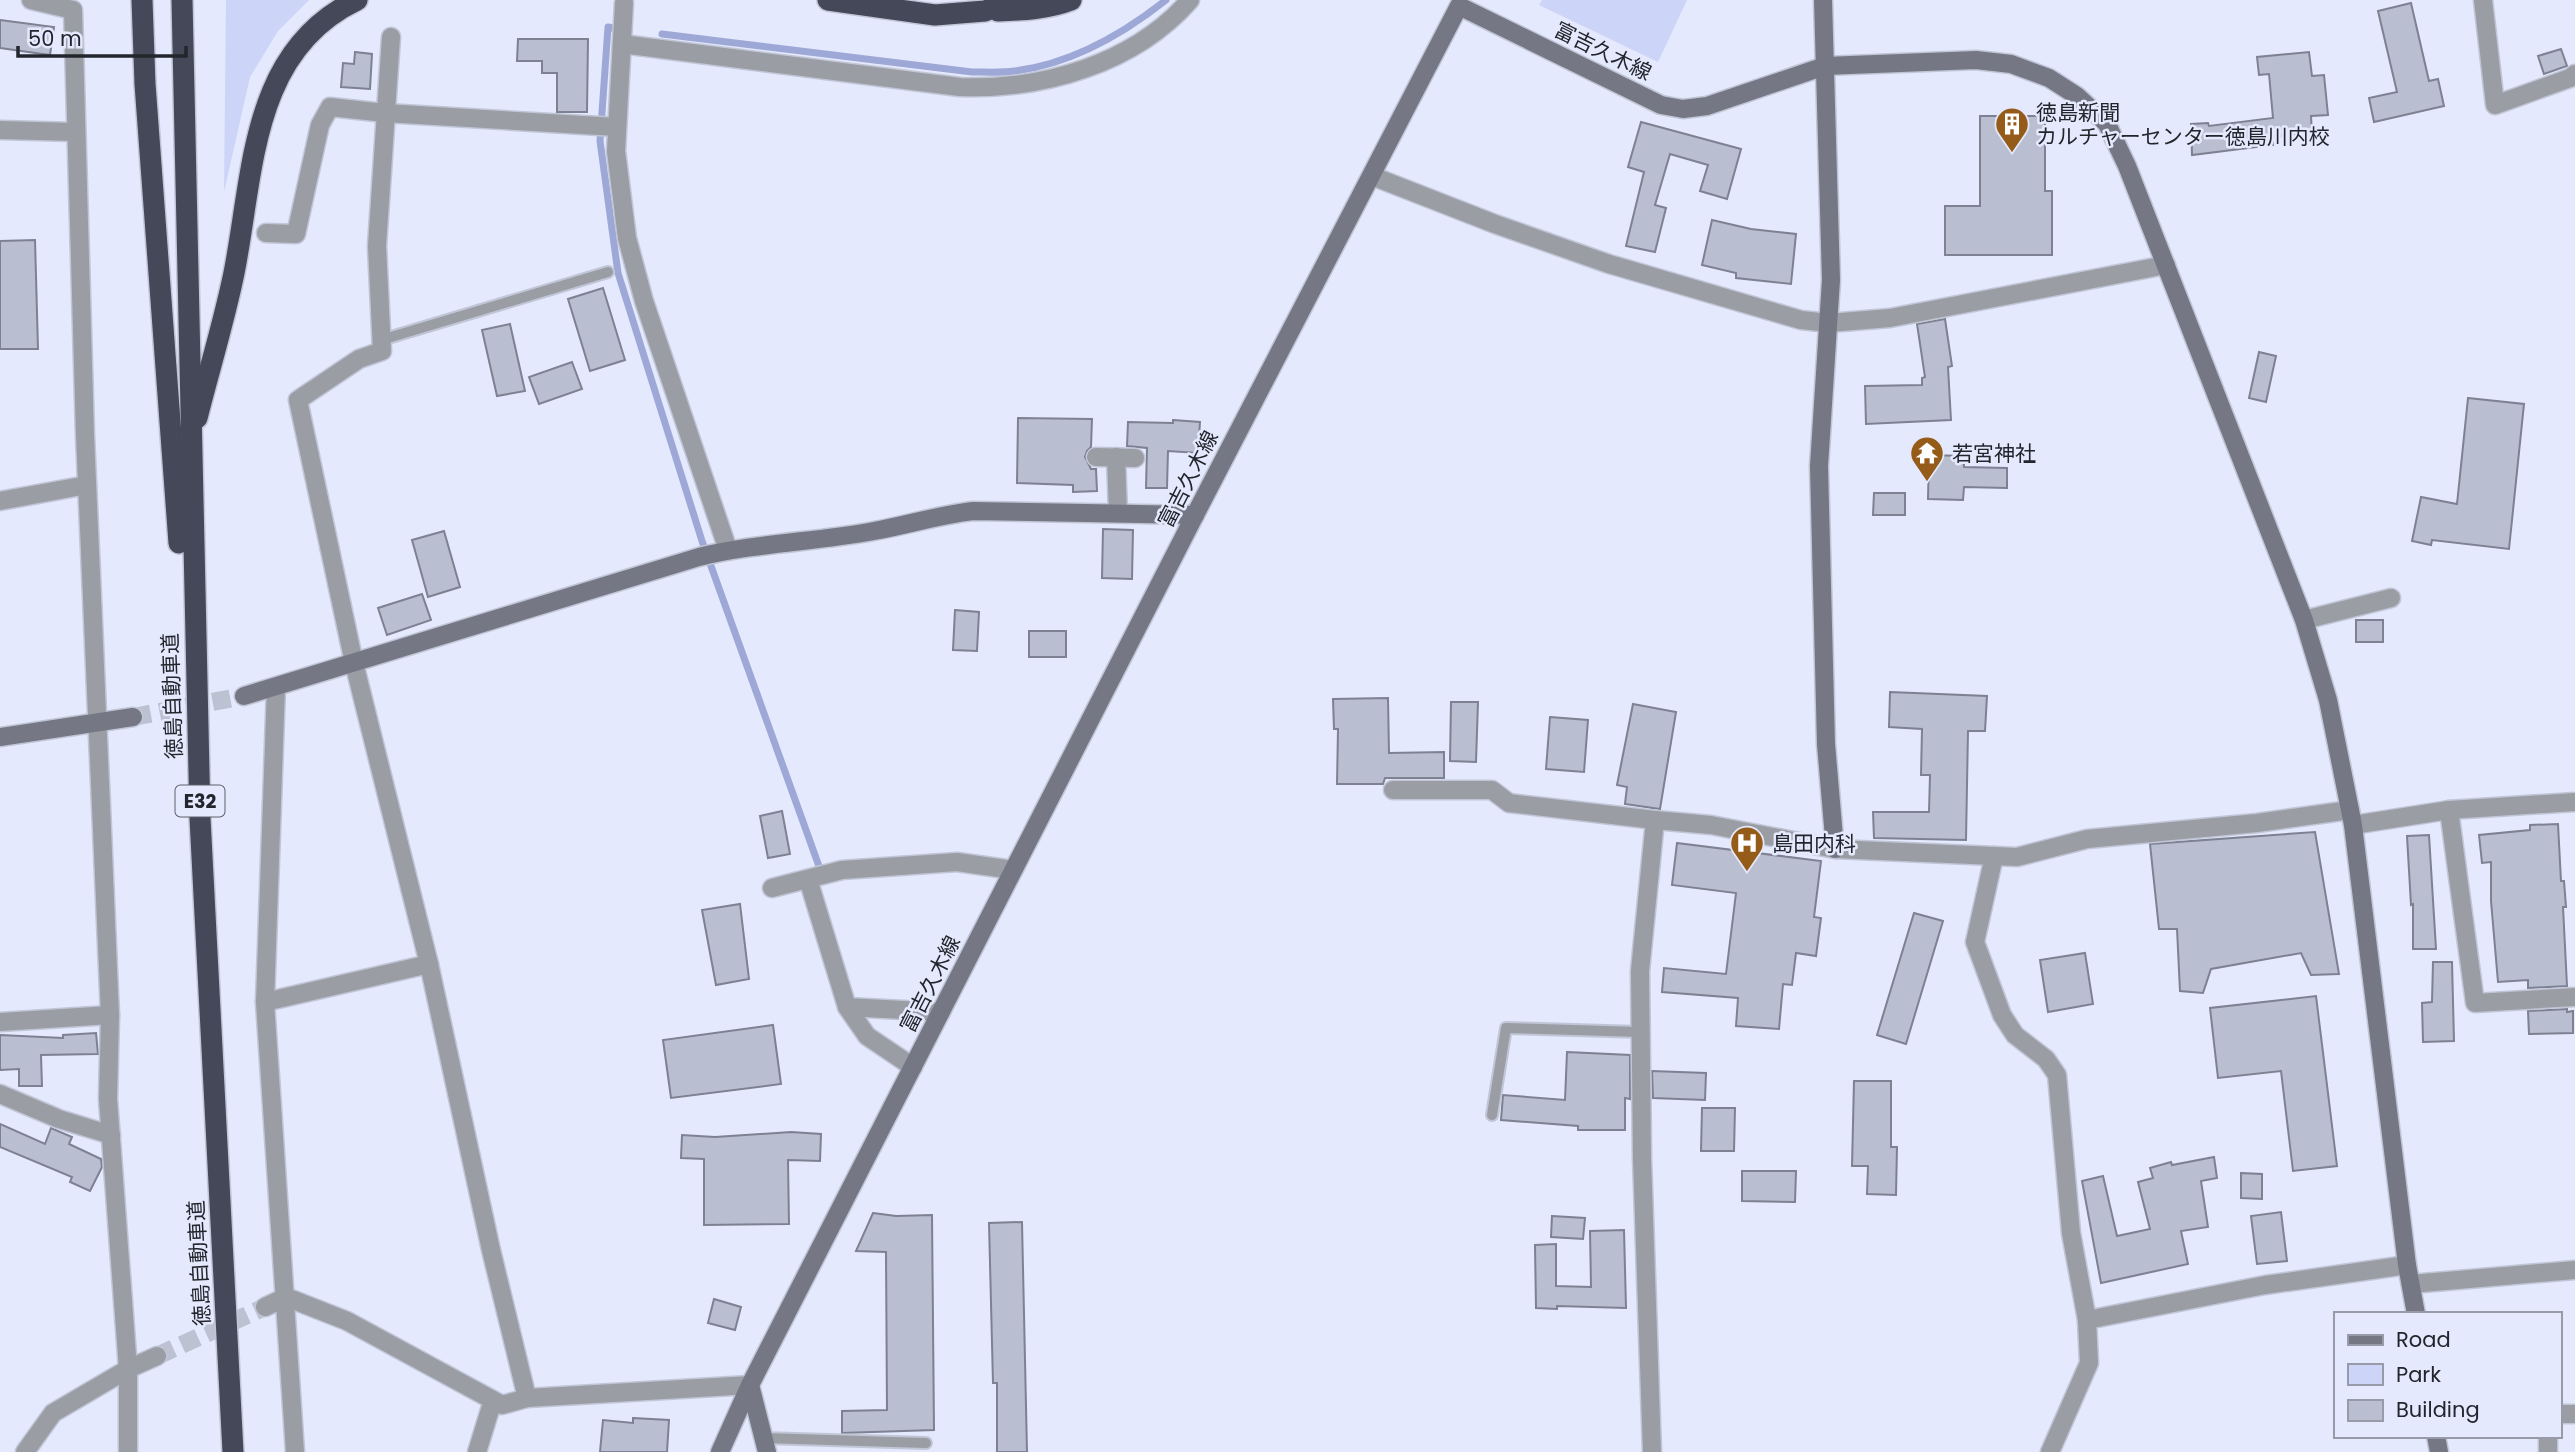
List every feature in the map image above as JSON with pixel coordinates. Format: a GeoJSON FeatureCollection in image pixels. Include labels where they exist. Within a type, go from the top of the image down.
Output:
{"type":"FeatureCollection","features":[{"type":"Feature","properties":{"kind":"highway"},"geometry":{"type":"LineString","coordinates":[[142,0],[145,84],[200,817]]}},
{"type":"Feature","properties":{"kind":"highway","name":"徳島自動車道"},"geometry":{"type":"LineString","coordinates":[[182,0],[200,817],[233,1452]]}},
{"type":"Feature","properties":{"kind":"highway","name":"徳島自動車道"},"geometry":{"type":"LineString","coordinates":[[185,149],[191,0]]}},
{"type":"Feature","properties":{"kind":"highway"},"geometry":{"type":"LineString","coordinates":[[190,445],[234,275],[258,135],[268,98],[286,64],[310,32],[357,0]]}},
{"type":"Feature","properties":{"kind":"highway"},"geometry":{"type":"LineString","coordinates":[[828,0],[935,15],[1026,10],[1071,0]]}},
{"type":"Feature","properties":{"kind":"highway"},"geometry":{"type":"LineString","coordinates":[[985,11],[1014,0]]}},
{"type":"Feature","properties":{"kind":"street"},"geometry":{"type":"LineString","coordinates":[[31,0],[74,10],[75,132],[87,485],[110,1016],[108,1098],[128,1369],[128,1452]]}},
{"type":"Feature","properties":{"kind":"street"},"geometry":{"type":"LineString","coordinates":[[622,44],[960,87],[1008,86],[1056,77],[1107,60],[1161,26],[1189,0]]}},
{"type":"Feature","properties":{"kind":"street"},"geometry":{"type":"LineString","coordinates":[[1823,0],[1831,280],[1819,466],[1826,744],[1835,849]]}},
{"type":"Feature","properties":{"kind":"street"},"geometry":{"type":"LineString","coordinates":[[2483,0],[2495,106],[2575,74]]}},
{"type":"Feature","properties":{"kind":"street"},"geometry":{"type":"LineString","coordinates":[[624,3],[622,44],[603,126],[616,151],[627,238],[714,553]]}},
{"type":"Feature","properties":{"kind":"street","name":"富吉久木線"},"geometry":{"type":"LineString","coordinates":[[720,1452],[750,1385],[1013,870],[1461,3],[1661,105],[1683,109],[1707,106],[1825,65],[1976,60],[2011,64],[2049,78],[2077,96],[2107,124],[2127,166],[2304,620],[2328,700],[2352,818],[2407,1265],[2416,1312]]}},
{"type":"Feature","properties":{"kind":"street"},"geometry":{"type":"LineString","coordinates":[[391,37],[377,246],[382,351],[359,359],[298,400],[354,663],[429,964],[491,1250],[527,1398]]}},
{"type":"Feature","properties":{"kind":"street"},"geometry":{"type":"LineString","coordinates":[[266,233],[296,234],[320,125],[330,107],[385,113],[603,126]]}},
{"type":"Feature","properties":{"kind":"street"},"geometry":{"type":"LineString","coordinates":[[0,130],[75,132]]}},
{"type":"Feature","properties":{"kind":"street"},"geometry":{"type":"LineString","coordinates":[[1371,176],[1495,225],[1609,264],[1801,320],[1829,323],[1890,318],[2166,265]]}},
{"type":"Feature","properties":{"kind":"street"},"geometry":{"type":"LineString","coordinates":[[1096,457],[1135,458]]}},
{"type":"Feature","properties":{"kind":"street"},"geometry":{"type":"LineString","coordinates":[[1116,457],[1118,513]]}},
{"type":"Feature","properties":{"kind":"street"},"geometry":{"type":"LineString","coordinates":[[0,500],[87,485]]}},
{"type":"Feature","properties":{"kind":"street"},"geometry":{"type":"LineString","coordinates":[[244,696],[714,553],[873,531],[945,514],[973,511],[1195,515]]}},
{"type":"Feature","properties":{"kind":"street"},"geometry":{"type":"LineString","coordinates":[[2304,620],[2391,598]]}},
{"type":"Feature","properties":{"kind":"street"},"geometry":{"type":"LineString","coordinates":[[276,687],[265,1002],[295,1452]]}},
{"type":"Feature","properties":{"kind":"street"},"geometry":{"type":"LineString","coordinates":[[0,737],[133,717]]}},
{"type":"Feature","properties":{"kind":"street"},"geometry":{"type":"LineString","coordinates":[[1393,790],[1492,790],[1509,803],[1711,825],[1835,849],[2017,857],[2087,839],[2257,823],[2575,803]]}},
{"type":"Feature","properties":{"kind":"street"},"geometry":{"type":"LineString","coordinates":[[2449,810],[2475,1003],[2575,997]]}},
{"type":"Feature","properties":{"kind":"street"},"geometry":{"type":"LineString","coordinates":[[1652,1452],[1640,971],[1655,820]]}},
{"type":"Feature","properties":{"kind":"street"},"geometry":{"type":"LineString","coordinates":[[1994,856],[1975,942],[2002,1015],[2015,1035],[2046,1059],[2057,1075],[2071,1233],[2087,1320],[2089,1363],[2050,1452]]}},
{"type":"Feature","properties":{"kind":"street"},"geometry":{"type":"LineString","coordinates":[[772,888],[842,870],[957,862],[1013,870]]}},
{"type":"Feature","properties":{"kind":"street"},"geometry":{"type":"LineString","coordinates":[[808,878],[847,1006],[867,1036],[913,1067]]}},
{"type":"Feature","properties":{"kind":"street"},"geometry":{"type":"LineString","coordinates":[[265,1002],[429,964]]}},
{"type":"Feature","properties":{"kind":"street"},"geometry":{"type":"LineString","coordinates":[[847,1006],[941,1012]]}},
{"type":"Feature","properties":{"kind":"street"},"geometry":{"type":"LineString","coordinates":[[0,1022],[110,1016]]}},
{"type":"Feature","properties":{"kind":"street"},"geometry":{"type":"LineString","coordinates":[[0,1094],[59,1119],[111,1135]]}},
{"type":"Feature","properties":{"kind":"street"},"geometry":{"type":"LineString","coordinates":[[2087,1320],[2265,1285],[2407,1265]]}},
{"type":"Feature","properties":{"kind":"street"},"geometry":{"type":"LineString","coordinates":[[2412,1284],[2575,1270]]}},
{"type":"Feature","properties":{"kind":"street"},"geometry":{"type":"LineString","coordinates":[[265,1307],[286,1297],[347,1321],[502,1405],[527,1398],[750,1385],[765,1445]]}},
{"type":"Feature","properties":{"kind":"street"},"geometry":{"type":"LineString","coordinates":[[25,1452],[53,1413],[128,1369],[157,1356]]}},
{"type":"Feature","properties":{"kind":"street"},"geometry":{"type":"LineString","coordinates":[[477,1452],[493,1400]]}},
{"type":"Feature","properties":{"kind":"lane"},"geometry":{"type":"LineString","coordinates":[[381,340],[608,272]]}},
{"type":"Feature","properties":{"kind":"lane"},"geometry":{"type":"LineString","coordinates":[[1492,1115],[1506,1028],[1640,1032]]}},
{"type":"Feature","properties":{"kind":"lane"},"geometry":{"type":"LineString","coordinates":[[765,1445],[926,1443]]}},
{"type":"Feature","properties":{"kind":"green space"},"geometry":{"type":"Polygon","coordinates":[[[226,0],[309,0],[278,31],[250,77],[224,192],[226,0]]]}},
{"type":"Feature","properties":{"kind":"green space"},"geometry":{"type":"Polygon","coordinates":[[[1542,0],[1687,0],[1658,62],[1539,5],[1542,0]]]}},
{"type":"Feature","properties":{"kind":"building"},"geometry":{"type":"Polygon","coordinates":[[[2411,3],[2429,81],[2438,79],[2444,106],[2374,122],[2369,98],[2397,92],[2378,11],[2411,3]]]}},
{"type":"Feature","properties":{"kind":"building"},"geometry":{"type":"Polygon","coordinates":[[[0,20],[54,27],[50,55],[0,48],[0,20]]]}},
{"type":"Feature","properties":{"kind":"building"},"geometry":{"type":"Polygon","coordinates":[[[518,39],[588,39],[587,112],[557,112],[557,73],[542,73],[542,61],[517,61],[518,39]]]}},
{"type":"Feature","properties":{"kind":"building"},"geometry":{"type":"Polygon","coordinates":[[[2561,49],[2567,66],[2544,74],[2538,56],[2561,49]]]}},
{"type":"Feature","properties":{"kind":"building"},"geometry":{"type":"Polygon","coordinates":[[[355,52],[372,54],[370,89],[341,87],[343,63],[354,64],[355,52]]]}},
{"type":"Feature","properties":{"kind":"building"},"geometry":{"type":"Polygon","coordinates":[[[2309,52],[2312,76],[2324,75],[2328,115],[2311,116],[2312,133],[2272,137],[2273,145],[2192,155],[2191,124],[2208,123],[2209,126],[2273,118],[2269,74],[2259,75],[2257,57],[2309,52]]]}},
{"type":"Feature","properties":{"kind":"building","name":"徳島新聞 カルチャーセンター徳島川内校"},"geometry":{"type":"Polygon","coordinates":[[[1980,116],[2045,116],[2045,191],[2052,191],[2052,255],[1945,255],[1945,206],[1980,206],[1980,116]]]}},
{"type":"Feature","properties":{"kind":"building"},"geometry":{"type":"Polygon","coordinates":[[[1641,122],[1741,149],[1727,199],[1700,191],[1708,165],[1670,154],[1655,205],[1666,208],[1655,252],[1626,246],[1644,172],[1628,167],[1641,122]]]}},
{"type":"Feature","properties":{"kind":"building"},"geometry":{"type":"Polygon","coordinates":[[[1712,220],[1751,229],[1796,234],[1791,284],[1736,278],[1736,273],[1702,265],[1712,220]]]}},
{"type":"Feature","properties":{"kind":"building"},"geometry":{"type":"Polygon","coordinates":[[[35,240],[38,349],[0,349],[0,241],[35,240]]]}},
{"type":"Feature","properties":{"kind":"building"},"geometry":{"type":"Polygon","coordinates":[[[603,288],[625,360],[590,371],[568,299],[603,288]]]}},
{"type":"Feature","properties":{"kind":"building"},"geometry":{"type":"Polygon","coordinates":[[[1945,319],[1952,366],[1948,367],[1951,420],[1866,424],[1865,386],[1922,385],[1922,378],[1925,377],[1917,324],[1945,319]]]}},
{"type":"Feature","properties":{"kind":"building"},"geometry":{"type":"Polygon","coordinates":[[[510,324],[525,391],[497,396],[482,330],[510,324]]]}},
{"type":"Feature","properties":{"kind":"building"},"geometry":{"type":"Polygon","coordinates":[[[2259,352],[2276,356],[2266,402],[2249,398],[2259,352]]]}},
{"type":"Feature","properties":{"kind":"building"},"geometry":{"type":"Polygon","coordinates":[[[572,362],[582,389],[539,404],[529,377],[572,362]]]}},
{"type":"Feature","properties":{"kind":"building"},"geometry":{"type":"Polygon","coordinates":[[[2468,398],[2524,404],[2509,549],[2432,540],[2431,545],[2412,541],[2421,497],[2457,504],[2468,398]]]}},
{"type":"Feature","properties":{"kind":"building"},"geometry":{"type":"Polygon","coordinates":[[[1018,418],[1092,419],[1091,447],[1085,457],[1091,469],[1096,469],[1097,491],[1073,492],[1073,485],[1017,483],[1018,418]]]}},
{"type":"Feature","properties":{"kind":"building"},"geometry":{"type":"Polygon","coordinates":[[[1173,420],[1200,422],[1198,453],[1168,451],[1167,488],[1146,488],[1147,448],[1127,446],[1128,422],[1173,423],[1173,420]]]}},
{"type":"Feature","properties":{"kind":"building"},"geometry":{"type":"Polygon","coordinates":[[[1929,455],[1964,456],[1964,467],[2007,468],[2007,488],[1964,487],[1963,500],[1928,499],[1929,455]]]}},
{"type":"Feature","properties":{"kind":"building"},"geometry":{"type":"Polygon","coordinates":[[[1874,493],[1905,493],[1905,515],[1873,515],[1874,493]]]}},
{"type":"Feature","properties":{"kind":"building"},"geometry":{"type":"Polygon","coordinates":[[[1103,529],[1133,530],[1132,579],[1102,578],[1103,529]]]}},
{"type":"Feature","properties":{"kind":"building"},"geometry":{"type":"Polygon","coordinates":[[[444,531],[460,587],[428,597],[412,540],[444,531]]]}},
{"type":"Feature","properties":{"kind":"building"},"geometry":{"type":"Polygon","coordinates":[[[422,594],[431,620],[387,635],[378,608],[422,594]]]}},
{"type":"Feature","properties":{"kind":"building"},"geometry":{"type":"Polygon","coordinates":[[[955,610],[979,612],[977,651],[953,650],[955,610]]]}},
{"type":"Feature","properties":{"kind":"building"},"geometry":{"type":"Polygon","coordinates":[[[2356,620],[2383,620],[2383,642],[2356,642],[2356,620]]]}},
{"type":"Feature","properties":{"kind":"building"},"geometry":{"type":"Polygon","coordinates":[[[1029,631],[1066,631],[1066,657],[1029,657],[1029,631]]]}},
{"type":"Feature","properties":{"kind":"building"},"geometry":{"type":"Polygon","coordinates":[[[1890,692],[1987,696],[1985,731],[1968,731],[1966,840],[1874,838],[1873,812],[1929,812],[1930,775],[1921,775],[1922,729],[1889,727],[1890,692]]]}},
{"type":"Feature","properties":{"kind":"building"},"geometry":{"type":"Polygon","coordinates":[[[1388,698],[1389,753],[1444,752],[1444,778],[1385,778],[1383,784],[1337,784],[1338,729],[1334,729],[1333,699],[1388,698]]]}},
{"type":"Feature","properties":{"kind":"building"},"geometry":{"type":"Polygon","coordinates":[[[1451,702],[1478,702],[1476,762],[1450,761],[1451,702]]]}},
{"type":"Feature","properties":{"kind":"building"},"geometry":{"type":"Polygon","coordinates":[[[1633,704],[1676,712],[1660,809],[1625,804],[1627,787],[1617,785],[1633,704]]]}},
{"type":"Feature","properties":{"kind":"building"},"geometry":{"type":"Polygon","coordinates":[[[1550,717],[1588,720],[1584,772],[1546,769],[1550,717]]]}},
{"type":"Feature","properties":{"kind":"building"},"geometry":{"type":"Polygon","coordinates":[[[782,811],[790,854],[768,858],[760,816],[782,811]]]}},
{"type":"Feature","properties":{"kind":"building"},"geometry":{"type":"Polygon","coordinates":[[[2558,824],[2561,881],[2564,881],[2566,907],[2563,907],[2567,986],[2528,988],[2528,980],[2498,982],[2491,901],[2491,862],[2482,863],[2479,835],[2530,830],[2530,825],[2558,824]]]}},
{"type":"Feature","properties":{"kind":"building"},"geometry":{"type":"Polygon","coordinates":[[[2315,832],[2339,974],[2311,975],[2301,953],[2211,969],[2203,993],[2180,991],[2177,929],[2159,929],[2150,844],[2315,832]]]}},
{"type":"Feature","properties":{"kind":"building"},"geometry":{"type":"Polygon","coordinates":[[[2429,835],[2436,949],[2413,949],[2413,904],[2411,905],[2407,836],[2429,835]]]}},
{"type":"Feature","properties":{"kind":"building"},"geometry":{"type":"Polygon","coordinates":[[[1677,843],[1821,861],[1814,917],[1821,918],[1816,956],[1796,953],[1792,985],[1783,984],[1779,1029],[1736,1026],[1738,998],[1662,992],[1664,968],[1726,974],[1736,893],[1672,885],[1677,843]]]}},
{"type":"Feature","properties":{"kind":"building"},"geometry":{"type":"Polygon","coordinates":[[[740,904],[749,979],[716,985],[702,910],[740,904]]]}},
{"type":"Feature","properties":{"kind":"building"},"geometry":{"type":"Polygon","coordinates":[[[1914,913],[1943,921],[1906,1044],[1877,1035],[1914,913]]]}},
{"type":"Feature","properties":{"kind":"building"},"geometry":{"type":"Polygon","coordinates":[[[2085,953],[2093,1004],[2048,1012],[2040,960],[2085,953]]]}},
{"type":"Feature","properties":{"kind":"building"},"geometry":{"type":"Polygon","coordinates":[[[2433,962],[2452,962],[2454,1041],[2423,1042],[2422,1003],[2432,1002],[2433,962]]]}},
{"type":"Feature","properties":{"kind":"building"},"geometry":{"type":"Polygon","coordinates":[[[2316,996],[2337,1166],[2293,1171],[2281,1071],[2218,1078],[2210,1008],[2316,996]]]}},
{"type":"Feature","properties":{"kind":"building"},"geometry":{"type":"Polygon","coordinates":[[[2567,1009],[2567,1012],[2573,1011],[2573,1033],[2529,1034],[2528,1011],[2567,1009]]]}},
{"type":"Feature","properties":{"kind":"building"},"geometry":{"type":"Polygon","coordinates":[[[773,1025],[781,1084],[671,1098],[663,1040],[773,1025]]]}},
{"type":"Feature","properties":{"kind":"building"},"geometry":{"type":"Polygon","coordinates":[[[96,1033],[98,1054],[41,1055],[42,1086],[19,1086],[19,1069],[0,1070],[0,1035],[63,1038],[63,1035],[96,1033]]]}},
{"type":"Feature","properties":{"kind":"building"},"geometry":{"type":"Polygon","coordinates":[[[1567,1052],[1630,1055],[1630,1099],[1625,1098],[1625,1130],[1578,1130],[1578,1126],[1501,1120],[1503,1095],[1565,1100],[1567,1052]]]}},
{"type":"Feature","properties":{"kind":"building"},"geometry":{"type":"Polygon","coordinates":[[[1652,1071],[1706,1073],[1705,1100],[1653,1098],[1652,1071]]]}},
{"type":"Feature","properties":{"kind":"building"},"geometry":{"type":"Polygon","coordinates":[[[1854,1081],[1891,1081],[1891,1147],[1897,1147],[1896,1195],[1867,1194],[1868,1166],[1852,1166],[1854,1081]]]}},
{"type":"Feature","properties":{"kind":"building"},"geometry":{"type":"Polygon","coordinates":[[[1702,1108],[1735,1108],[1734,1151],[1701,1151],[1702,1108]]]}},
{"type":"Feature","properties":{"kind":"building"},"geometry":{"type":"Polygon","coordinates":[[[0,1124],[45,1144],[51,1128],[72,1137],[69,1144],[101,1159],[102,1167],[90,1191],[70,1182],[72,1177],[0,1147],[0,1124]]]}},
{"type":"Feature","properties":{"kind":"building"},"geometry":{"type":"Polygon","coordinates":[[[791,1132],[821,1134],[820,1161],[788,1160],[789,1224],[704,1225],[704,1159],[681,1158],[682,1135],[715,1137],[791,1132]]]}},
{"type":"Feature","properties":{"kind":"building"},"geometry":{"type":"Polygon","coordinates":[[[2214,1157],[2217,1178],[2201,1181],[2208,1227],[2181,1231],[2188,1264],[2101,1283],[2082,1181],[2103,1176],[2117,1236],[2150,1229],[2138,1182],[2153,1178],[2150,1168],[2171,1162],[2172,1165],[2214,1157]]]}},
{"type":"Feature","properties":{"kind":"building"},"geometry":{"type":"Polygon","coordinates":[[[1742,1171],[1796,1171],[1795,1202],[1742,1201],[1742,1171]]]}},
{"type":"Feature","properties":{"kind":"building"},"geometry":{"type":"Polygon","coordinates":[[[2241,1173],[2262,1174],[2262,1199],[2241,1198],[2241,1173]]]}},
{"type":"Feature","properties":{"kind":"building"},"geometry":{"type":"Polygon","coordinates":[[[2281,1212],[2287,1261],[2257,1264],[2251,1216],[2281,1212]]]}},
{"type":"Feature","properties":{"kind":"building"},"geometry":{"type":"Polygon","coordinates":[[[873,1213],[896,1216],[932,1215],[934,1430],[842,1433],[842,1411],[887,1410],[886,1252],[856,1251],[873,1213]]]}},
{"type":"Feature","properties":{"kind":"building"},"geometry":{"type":"Polygon","coordinates":[[[1552,1216],[1585,1218],[1583,1239],[1551,1237],[1552,1216]]]}},
{"type":"Feature","properties":{"kind":"building"},"geometry":{"type":"Polygon","coordinates":[[[1022,1222],[1027,1452],[997,1452],[997,1383],[993,1383],[989,1223],[1022,1222]]]}},
{"type":"Feature","properties":{"kind":"building"},"geometry":{"type":"Polygon","coordinates":[[[1624,1230],[1626,1308],[1536,1308],[1535,1245],[1556,1244],[1556,1286],[1591,1287],[1590,1231],[1624,1230]]]}},
{"type":"Feature","properties":{"kind":"building"},"geometry":{"type":"Polygon","coordinates":[[[714,1299],[741,1307],[735,1330],[708,1323],[714,1299]]]}},
{"type":"Feature","properties":{"kind":"building"},"geometry":{"type":"Polygon","coordinates":[[[633,1418],[669,1420],[667,1452],[600,1452],[603,1420],[633,1423],[633,1418]]]}},
{"type":"Feature","properties":{"kind":"waterway"},"geometry":{"type":"LineString","coordinates":[[662,34],[972,72],[1004,72],[1056,62],[1095,46],[1166,0]]}},
{"type":"Feature","properties":{"kind":"waterway"},"geometry":{"type":"LineString","coordinates":[[613,28],[608,27],[600,141],[618,273],[702,541],[820,869]]}},
{"type":"Feature","properties":{"kind":"tunnel"},"geometry":{"type":"LineString","coordinates":[[133,717],[244,696]]}},
{"type":"Feature","properties":{"kind":"tunnel"},"geometry":{"type":"LineString","coordinates":[[157,1356],[265,1307]]}},
{"type":"Feature","properties":{"kind":"place","name":"徳島新聞 カルチャーセンター徳島川内校"},"geometry":{"type":"Point","coordinates":[2012,154]}},
{"type":"Feature","properties":{"kind":"place","name":"若宮神社"},"geometry":{"type":"Point","coordinates":[1927,483]}},
{"type":"Feature","properties":{"kind":"place","name":"島田内科"},"geometry":{"type":"Point","coordinates":[1747,873]}}]}
